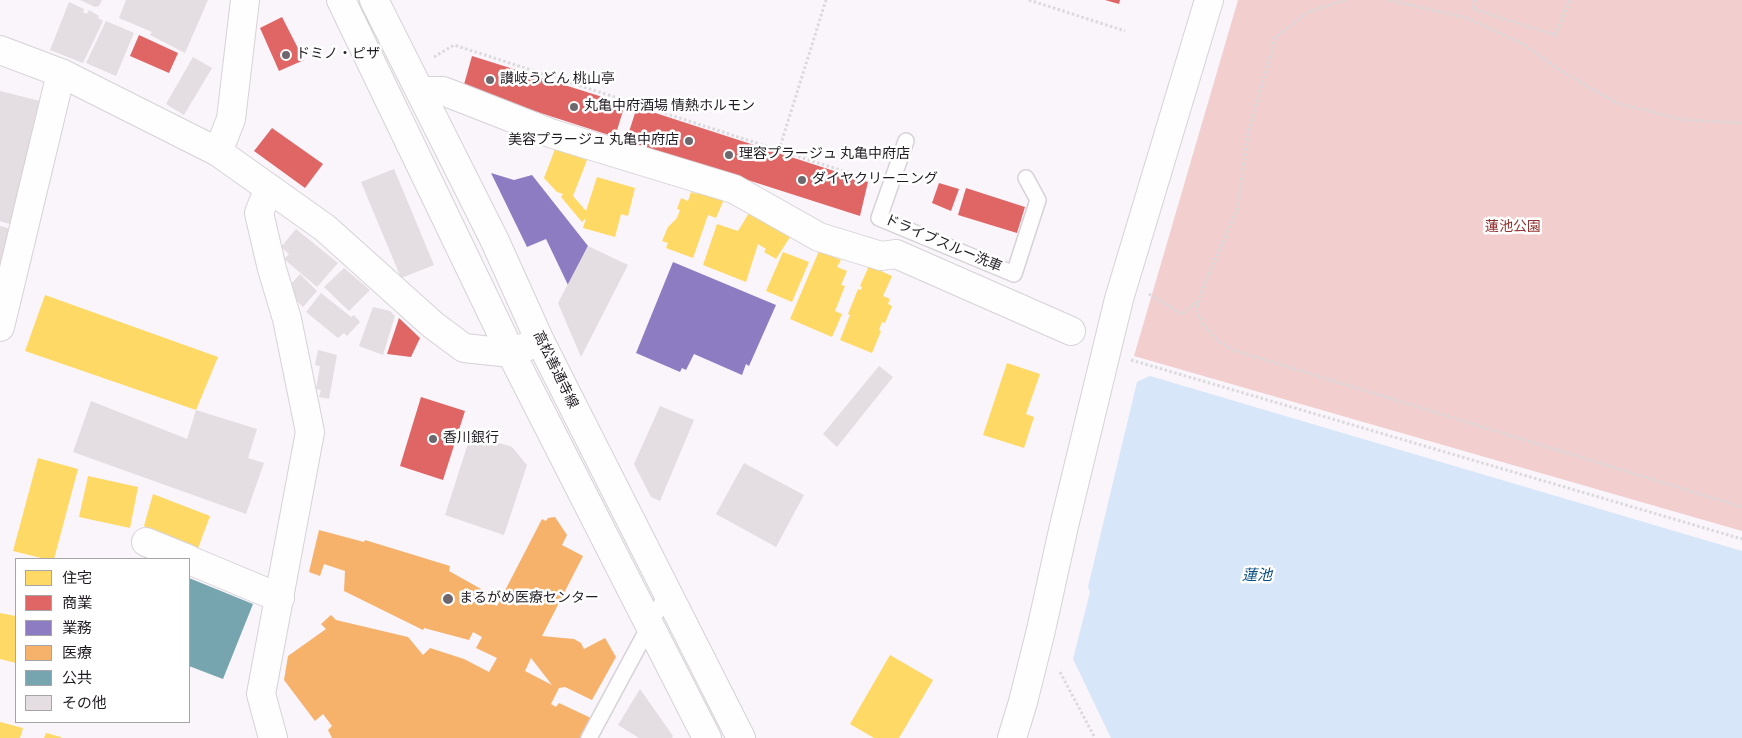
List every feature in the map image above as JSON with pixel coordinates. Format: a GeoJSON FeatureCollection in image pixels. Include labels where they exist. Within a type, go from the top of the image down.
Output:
{"type":"FeatureCollection","features":[{"type":"Feature","properties":{"kind":"street"},"geometry":{"type":"LineString","coordinates":[[218,152],[231,119],[245,0]]}},
{"type":"Feature","properties":{"kind":"street"},"geometry":{"type":"LineString","coordinates":[[342,0],[511,354],[707,738]]}},
{"type":"Feature","properties":{"kind":"street","name":"高松善通寺線"},"geometry":{"type":"LineString","coordinates":[[374,0],[494,239],[540,340],[741,738]]}},
{"type":"Feature","properties":{"kind":"street"},"geometry":{"type":"LineString","coordinates":[[1012,738],[1035,657],[1066,517],[1119,300],[1209,0]]}},
{"type":"Feature","properties":{"kind":"street"},"geometry":{"type":"LineString","coordinates":[[0,50],[61,73],[218,152],[325,228],[433,325],[464,348],[511,354],[540,340]]}},
{"type":"Feature","properties":{"kind":"street"},"geometry":{"type":"LineString","coordinates":[[0,327],[61,73]]}},
{"type":"Feature","properties":{"kind":"street"},"geometry":{"type":"LineString","coordinates":[[420,91],[443,91],[553,134],[734,189],[819,237],[881,256],[896,254],[1071,331]]}},
{"type":"Feature","properties":{"kind":"street"},"geometry":{"type":"LineString","coordinates":[[269,188],[260,213],[272,269],[287,319],[310,432],[261,694],[273,738]]}},
{"type":"Feature","properties":{"kind":"street"},"geometry":{"type":"LineString","coordinates":[[146,542],[186,558]]}},
{"type":"Feature","properties":{"kind":"street"},"geometry":{"type":"LineString","coordinates":[[190,560],[280,598]]}},
{"type":"Feature","properties":{"kind":"lane","name":"ドライブスルー洗車"},"geometry":{"type":"LineString","coordinates":[[906,141],[878,218],[1014,274],[1038,200],[1026,178]]}},
{"type":"Feature","properties":{"kind":"lane"},"geometry":{"type":"LineString","coordinates":[[589,738],[667,593]]}},
{"type":"Feature","properties":{"kind":"path"},"geometry":{"type":"LineString","coordinates":[[779,150],[826,0]]}},
{"type":"Feature","properties":{"kind":"path"},"geometry":{"type":"LineString","coordinates":[[1029,0],[1124,31]]}},
{"type":"Feature","properties":{"kind":"path"},"geometry":{"type":"LineString","coordinates":[[1345,0],[1308,12],[1276,38],[1248,134],[1237,210],[1198,301],[1196,310],[1203,324],[1218,341],[1233,350],[1742,507]]}},
{"type":"Feature","properties":{"kind":"path"},"geometry":{"type":"LineString","coordinates":[[1388,0],[1467,18],[1525,45],[1561,71],[1617,103],[1684,120],[1742,123]]}},
{"type":"Feature","properties":{"kind":"path"},"geometry":{"type":"LineString","coordinates":[[1475,0],[1473,9],[1555,35],[1570,0]]}},
{"type":"Feature","properties":{"kind":"path"},"geometry":{"type":"LineString","coordinates":[[428,60],[454,45],[876,181]]}},
{"type":"Feature","properties":{"kind":"path"},"geometry":{"type":"LineString","coordinates":[[1147,292],[1182,314],[1198,301]]}},
{"type":"Feature","properties":{"kind":"path"},"geometry":{"type":"LineString","coordinates":[[1128,359],[1742,539]]}},
{"type":"Feature","properties":{"kind":"path"},"geometry":{"type":"LineString","coordinates":[[1057,667],[1095,738]]}},
{"type":"Feature","properties":{"kind":"green space","name":"蓮池公園"},"geometry":{"type":"Polygon","coordinates":[[[1238,0],[1742,0],[1742,531],[1134,356],[1238,0]]]}},
{"type":"Feature","properties":{"kind":"water","name":"蓮池"},"geometry":{"type":"Polygon","coordinates":[[[1150,376],[1742,551],[1742,738],[1111,738],[1073,659],[1090,592],[1088,587],[1137,382],[1150,376]]]}},
{"type":"Feature","properties":{"kind":"building: 住宅"},"geometry":{"type":"Polygon","coordinates":[[[555,149],[587,160],[573,196],[586,211],[597,177],[635,188],[628,216],[621,214],[615,237],[583,228],[586,218],[582,222],[561,197],[563,194],[557,192],[544,178],[555,149]]]}},
{"type":"Feature","properties":{"kind":"building: 住宅"},"geometry":{"type":"Polygon","coordinates":[[[700,188],[725,197],[716,218],[708,215],[693,258],[666,248],[668,243],[662,241],[668,227],[677,218],[680,210],[677,209],[681,198],[688,201],[691,192],[697,194],[700,188]]]}},
{"type":"Feature","properties":{"kind":"building: 住宅"},"geometry":{"type":"Polygon","coordinates":[[[749,213],[790,237],[776,259],[764,252],[766,249],[758,244],[746,282],[703,265],[717,224],[738,231],[749,213]]]}},
{"type":"Feature","properties":{"kind":"building: 住宅"},"geometry":{"type":"Polygon","coordinates":[[[819,251],[841,260],[837,267],[847,271],[841,285],[845,286],[835,311],[842,314],[832,337],[790,319],[819,251]]]}},
{"type":"Feature","properties":{"kind":"building: 住宅"},"geometry":{"type":"Polygon","coordinates":[[[783,252],[809,262],[792,302],[766,291],[783,252]]]}},
{"type":"Feature","properties":{"kind":"building: 住宅"},"geometry":{"type":"Polygon","coordinates":[[[869,266],[892,276],[883,296],[890,299],[888,304],[892,306],[885,323],[882,322],[879,330],[881,331],[872,353],[840,340],[850,315],[848,314],[858,289],[861,290],[862,287],[860,286],[869,266]]]}},
{"type":"Feature","properties":{"kind":"building: 住宅"},"geometry":{"type":"Polygon","coordinates":[[[45,295],[218,357],[196,410],[25,351],[45,295]]]}},
{"type":"Feature","properties":{"kind":"building: 住宅"},"geometry":{"type":"Polygon","coordinates":[[[1007,363],[1040,374],[1026,414],[1034,417],[1024,448],[983,435],[1007,363]]]}},
{"type":"Feature","properties":{"kind":"building: 住宅"},"geometry":{"type":"Polygon","coordinates":[[[38,458],[78,469],[54,558],[41,558],[13,551],[38,458]]]}},
{"type":"Feature","properties":{"kind":"building: 住宅"},"geometry":{"type":"Polygon","coordinates":[[[88,476],[138,487],[130,528],[79,517],[88,476]]]}},
{"type":"Feature","properties":{"kind":"building: 住宅"},"geometry":{"type":"Polygon","coordinates":[[[153,494],[210,516],[197,551],[144,526],[153,494]]]}},
{"type":"Feature","properties":{"kind":"building: 住宅"},"geometry":{"type":"Polygon","coordinates":[[[0,613],[15,616],[15,663],[0,659],[0,613]]]}},
{"type":"Feature","properties":{"kind":"building: 住宅"},"geometry":{"type":"Polygon","coordinates":[[[890,655],[933,680],[899,738],[874,738],[850,724],[890,655]]]}},
{"type":"Feature","properties":{"kind":"building: 住宅"},"geometry":{"type":"Polygon","coordinates":[[[0,722],[23,728],[20,738],[0,738],[0,722]]]}},
{"type":"Feature","properties":{"kind":"building: 住宅"},"geometry":{"type":"Polygon","coordinates":[[[46,733],[61,737],[61,738],[44,738],[46,733]]]}},
{"type":"Feature","properties":{"kind":"building: 商業"},"geometry":{"type":"Polygon","coordinates":[[[1105,0],[1120,0],[1119,4],[1105,0]]]}},
{"type":"Feature","properties":{"kind":"building: 商業"},"geometry":{"type":"Polygon","coordinates":[[[282,17],[304,60],[279,71],[260,28],[282,17]]]}},
{"type":"Feature","properties":{"kind":"building: 商業"},"geometry":{"type":"Polygon","coordinates":[[[139,35],[178,53],[169,73],[130,56],[139,35]]]}},
{"type":"Feature","properties":{"kind":"building: 商業"},"geometry":{"type":"Polygon","coordinates":[[[472,56],[625,104],[615,137],[463,88],[472,56]]]}},
{"type":"Feature","properties":{"kind":"building: 商業"},"geometry":{"type":"Polygon","coordinates":[[[637,107],[868,182],[860,216],[626,141],[637,107]]]}},
{"type":"Feature","properties":{"kind":"building: 商業"},"geometry":{"type":"Polygon","coordinates":[[[272,128],[323,164],[305,188],[254,151],[272,128]]]}},
{"type":"Feature","properties":{"kind":"building: 商業"},"geometry":{"type":"Polygon","coordinates":[[[939,183],[959,189],[951,211],[932,203],[939,183]]]}},
{"type":"Feature","properties":{"kind":"building: 商業"},"geometry":{"type":"Polygon","coordinates":[[[966,188],[1025,207],[1017,233],[958,215],[966,188]]]}},
{"type":"Feature","properties":{"kind":"building: 商業"},"geometry":{"type":"Polygon","coordinates":[[[399,318],[420,338],[411,357],[387,354],[399,318]]]}},
{"type":"Feature","properties":{"kind":"building: 商業","name":"香川銀行"},"geometry":{"type":"Polygon","coordinates":[[[421,397],[465,411],[443,480],[400,466],[421,397]]]}},
{"type":"Feature","properties":{"kind":"building: 業務"},"geometry":{"type":"Polygon","coordinates":[[[491,173],[514,180],[532,175],[588,246],[568,285],[546,239],[527,247],[491,173]]]}},
{"type":"Feature","properties":{"kind":"building: 業務"},"geometry":{"type":"Polygon","coordinates":[[[673,262],[776,305],[749,366],[746,364],[742,375],[694,354],[686,370],[682,368],[680,372],[636,353],[673,262]]]}},
{"type":"Feature","properties":{"kind":"building: 医療","name":"まるがめ医療センター"},"geometry":{"type":"Polygon","coordinates":[[[555,517],[567,535],[562,545],[583,556],[542,636],[574,639],[581,643],[584,649],[605,638],[616,657],[592,700],[565,687],[559,688],[551,704],[556,707],[559,703],[593,719],[582,738],[332,738],[328,730],[332,726],[323,714],[315,721],[284,680],[288,656],[326,629],[321,624],[331,615],[336,620],[408,637],[423,655],[430,648],[464,659],[489,672],[497,658],[476,648],[482,637],[473,632],[469,640],[424,628],[423,630],[344,591],[345,571],[324,564],[320,576],[309,572],[319,530],[364,542],[365,540],[450,566],[449,571],[490,594],[487,601],[497,606],[542,519],[546,521],[548,518],[555,517]],[[531,658],[525,671],[552,685],[531,658]]]}},
{"type":"Feature","properties":{"kind":"building: 公共"},"geometry":{"type":"Polygon","coordinates":[[[190,578],[253,604],[223,679],[190,666],[190,578]]]}},
{"type":"Feature","properties":{"kind":"building: その他"},"geometry":{"type":"Polygon","coordinates":[[[80,0],[102,0],[99,6],[95,7],[80,0]]]}},
{"type":"Feature","properties":{"kind":"building: その他"},"geometry":{"type":"Polygon","coordinates":[[[126,0],[208,0],[185,53],[150,35],[152,32],[119,18],[126,0]]]}},
{"type":"Feature","properties":{"kind":"building: その他"},"geometry":{"type":"Polygon","coordinates":[[[69,2],[84,9],[83,12],[87,14],[89,10],[103,21],[83,63],[50,50],[69,2]]]}},
{"type":"Feature","properties":{"kind":"building: その他"},"geometry":{"type":"Polygon","coordinates":[[[106,21],[134,33],[116,76],[86,63],[106,21]]]}},
{"type":"Feature","properties":{"kind":"building: その他"},"geometry":{"type":"Polygon","coordinates":[[[193,57],[212,68],[184,115],[166,104],[193,57]]]}},
{"type":"Feature","properties":{"kind":"building: その他"},"geometry":{"type":"Polygon","coordinates":[[[0,91],[48,103],[16,226],[0,221],[0,91]]]}},
{"type":"Feature","properties":{"kind":"building: その他"},"geometry":{"type":"Polygon","coordinates":[[[394,169],[434,265],[401,278],[361,182],[394,169]]]}},
{"type":"Feature","properties":{"kind":"building: その他"},"geometry":{"type":"Polygon","coordinates":[[[0,226],[15,230],[7,264],[0,263],[0,226]]]}},
{"type":"Feature","properties":{"kind":"building: その他"},"geometry":{"type":"Polygon","coordinates":[[[296,229],[338,263],[317,287],[284,259],[289,254],[281,247],[296,229]]]}},
{"type":"Feature","properties":{"kind":"building: その他"},"geometry":{"type":"Polygon","coordinates":[[[588,246],[628,265],[581,357],[558,303],[588,246]]]}},
{"type":"Feature","properties":{"kind":"building: その他"},"geometry":{"type":"Polygon","coordinates":[[[344,268],[370,290],[349,311],[324,287],[344,268]]]}},
{"type":"Feature","properties":{"kind":"building: その他"},"geometry":{"type":"Polygon","coordinates":[[[300,274],[317,291],[303,307],[296,300],[292,283],[300,274]]]}},
{"type":"Feature","properties":{"kind":"building: その他"},"geometry":{"type":"Polygon","coordinates":[[[321,293],[351,317],[354,315],[360,322],[347,336],[344,333],[338,338],[306,312],[321,293]]]}},
{"type":"Feature","properties":{"kind":"building: その他"},"geometry":{"type":"Polygon","coordinates":[[[373,307],[390,311],[395,316],[383,355],[359,346],[373,307]]]}},
{"type":"Feature","properties":{"kind":"building: その他"},"geometry":{"type":"Polygon","coordinates":[[[318,350],[337,355],[329,399],[319,397],[321,390],[316,389],[320,366],[315,365],[318,350]]]}},
{"type":"Feature","properties":{"kind":"building: その他"},"geometry":{"type":"Polygon","coordinates":[[[879,366],[893,377],[837,447],[823,434],[879,366]]]}},
{"type":"Feature","properties":{"kind":"building: その他"},"geometry":{"type":"Polygon","coordinates":[[[91,401],[187,439],[196,410],[257,429],[248,458],[264,463],[246,514],[73,452],[91,401]]]}},
{"type":"Feature","properties":{"kind":"building: その他"},"geometry":{"type":"Polygon","coordinates":[[[660,406],[694,420],[660,501],[651,497],[634,464],[660,406]]]}},
{"type":"Feature","properties":{"kind":"building: その他"},"geometry":{"type":"Polygon","coordinates":[[[471,434],[512,447],[527,465],[504,535],[445,515],[471,434]]]}},
{"type":"Feature","properties":{"kind":"building: その他"},"geometry":{"type":"Polygon","coordinates":[[[744,463],[804,495],[776,547],[716,514],[744,463]]]}},
{"type":"Feature","properties":{"kind":"building: その他"},"geometry":{"type":"Polygon","coordinates":[[[640,689],[673,736],[672,738],[639,738],[618,725],[640,689]]]}},
{"type":"Feature","properties":{"kind":"place","name":"ドミノ・ピザ"},"geometry":{"type":"Point","coordinates":[286,55]}},
{"type":"Feature","properties":{"kind":"place","name":"讃岐うどん 桃山亭"},"geometry":{"type":"Point","coordinates":[490,80]}},
{"type":"Feature","properties":{"kind":"place","name":"丸亀中府酒場 情熱ホルモン"},"geometry":{"type":"Point","coordinates":[574,107]}},
{"type":"Feature","properties":{"kind":"place","name":"美容プラージュ 丸亀中府店"},"geometry":{"type":"Point","coordinates":[689,141]}},
{"type":"Feature","properties":{"kind":"place","name":"理容プラージュ 丸亀中府店"},"geometry":{"type":"Point","coordinates":[729,155]}},
{"type":"Feature","properties":{"kind":"place","name":"ダイヤクリーニング"},"geometry":{"type":"Point","coordinates":[802,180]}},
{"type":"Feature","properties":{"kind":"place","name":"香川銀行"},"geometry":{"type":"Point","coordinates":[433,439]}},
{"type":"Feature","properties":{"kind":"place","name":"まるがめ医療センター"},"geometry":{"type":"Point","coordinates":[448,599]}}]}
